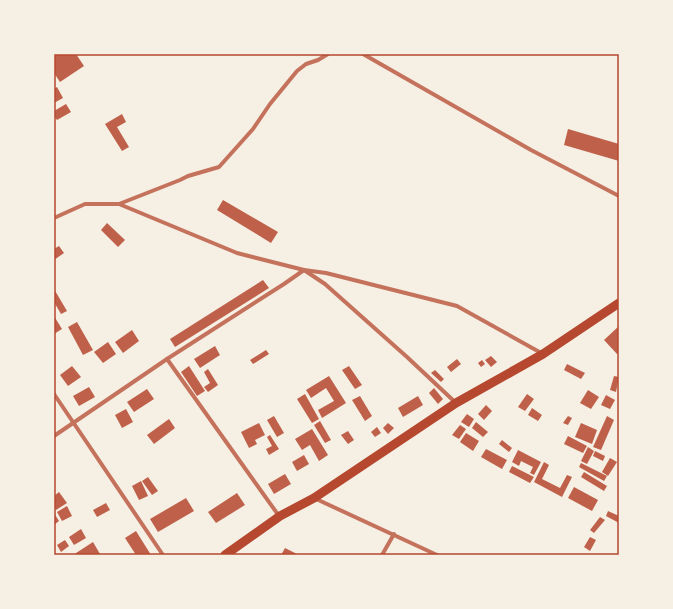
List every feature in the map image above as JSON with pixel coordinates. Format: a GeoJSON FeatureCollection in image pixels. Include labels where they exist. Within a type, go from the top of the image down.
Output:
{"type":"FeatureCollection","features":[{"type":"Feature","properties":{"kind":"main road"},"geometry":{"type":"LineString","coordinates":[[225,555],[280,516],[314,498],[456,403],[543,354],[619,303]]}},
{"type":"Feature","properties":{"kind":"street"},"geometry":{"type":"LineString","coordinates":[[54,218],[85,204],[119,204],[142,196],[188,176],[219,167],[253,129],[270,104],[297,71],[306,64],[318,60],[328,54]]}},
{"type":"Feature","properties":{"kind":"street"},"geometry":{"type":"LineString","coordinates":[[363,54],[531,150],[619,196]]}},
{"type":"Feature","properties":{"kind":"street"},"geometry":{"type":"LineString","coordinates":[[119,204],[237,253],[304,270],[326,273],[457,306],[543,354]]}},
{"type":"Feature","properties":{"kind":"street"},"geometry":{"type":"LineString","coordinates":[[54,436],[167,359],[304,270]]}},
{"type":"Feature","properties":{"kind":"street"},"geometry":{"type":"LineString","coordinates":[[304,270],[325,284],[456,403]]}},
{"type":"Feature","properties":{"kind":"street"},"geometry":{"type":"LineString","coordinates":[[167,359],[280,516]]}},
{"type":"Feature","properties":{"kind":"street"},"geometry":{"type":"LineString","coordinates":[[54,394],[163,555]]}},
{"type":"Feature","properties":{"kind":"street"},"geometry":{"type":"LineString","coordinates":[[314,498],[437,555]]}},
{"type":"Feature","properties":{"kind":"street"},"geometry":{"type":"LineString","coordinates":[[382,555],[394,534]]}},
{"type":"Feature","properties":{"kind":"building"},"geometry":{"type":"Polygon","coordinates":[[[54,54],[76,54],[84,66],[60,82],[54,73],[54,54]]]}},
{"type":"Feature","properties":{"kind":"building"},"geometry":{"type":"Polygon","coordinates":[[[57,87],[63,98],[54,103],[54,89],[57,87]]]}},
{"type":"Feature","properties":{"kind":"building"},"geometry":{"type":"Polygon","coordinates":[[[66,104],[71,112],[57,120],[54,116],[54,111],[66,104]]]}},
{"type":"Feature","properties":{"kind":"building"},"geometry":{"type":"Polygon","coordinates":[[[122,114],[126,122],[117,127],[129,147],[122,151],[105,124],[122,114]]]}},
{"type":"Feature","properties":{"kind":"building"},"geometry":{"type":"Polygon","coordinates":[[[568,129],[619,144],[619,161],[564,145],[568,129]]]}},
{"type":"Feature","properties":{"kind":"building"},"geometry":{"type":"Polygon","coordinates":[[[223,200],[278,232],[271,243],[217,210],[223,200]]]}},
{"type":"Feature","properties":{"kind":"building"},"geometry":{"type":"Polygon","coordinates":[[[107,223],[125,240],[118,247],[101,230],[107,223]]]}},
{"type":"Feature","properties":{"kind":"building"},"geometry":{"type":"Polygon","coordinates":[[[59,246],[64,253],[54,260],[54,249],[59,246]]]}},
{"type":"Feature","properties":{"kind":"building"},"geometry":{"type":"Polygon","coordinates":[[[263,280],[269,288],[175,347],[170,339],[263,280]]]}},
{"type":"Feature","properties":{"kind":"building"},"geometry":{"type":"Polygon","coordinates":[[[54,289],[67,311],[61,314],[54,302],[54,289]]]}},
{"type":"Feature","properties":{"kind":"building"},"geometry":{"type":"Polygon","coordinates":[[[54,316],[62,329],[54,334],[54,316]]]}},
{"type":"Feature","properties":{"kind":"building"},"geometry":{"type":"Polygon","coordinates":[[[77,322],[93,350],[83,355],[68,327],[77,322]]]}},
{"type":"Feature","properties":{"kind":"building"},"geometry":{"type":"Polygon","coordinates":[[[619,326],[619,352],[617,354],[604,340],[619,326]]]}},
{"type":"Feature","properties":{"kind":"building"},"geometry":{"type":"Polygon","coordinates":[[[132,330],[139,341],[123,353],[115,342],[132,330]]]}},
{"type":"Feature","properties":{"kind":"building"},"geometry":{"type":"Polygon","coordinates":[[[108,342],[116,354],[103,363],[94,352],[108,342]]]}},
{"type":"Feature","properties":{"kind":"building"},"geometry":{"type":"Polygon","coordinates":[[[215,346],[220,355],[200,368],[194,359],[215,346]]]}},
{"type":"Feature","properties":{"kind":"building"},"geometry":{"type":"Polygon","coordinates":[[[266,350],[269,354],[253,364],[250,360],[266,350]]]}},
{"type":"Feature","properties":{"kind":"building"},"geometry":{"type":"Polygon","coordinates":[[[491,356],[497,362],[491,367],[485,360],[491,356]]]}},
{"type":"Feature","properties":{"kind":"building"},"geometry":{"type":"Polygon","coordinates":[[[457,359],[461,364],[451,372],[447,367],[457,359]]]}},
{"type":"Feature","properties":{"kind":"building"},"geometry":{"type":"Polygon","coordinates":[[[482,360],[485,364],[481,367],[478,363],[482,360]]]}},
{"type":"Feature","properties":{"kind":"building"},"geometry":{"type":"Polygon","coordinates":[[[567,364],[585,373],[581,379],[564,370],[567,364]]]}},
{"type":"Feature","properties":{"kind":"building"},"geometry":{"type":"Polygon","coordinates":[[[72,366],[81,377],[68,386],[60,375],[72,366]]]}},
{"type":"Feature","properties":{"kind":"building"},"geometry":{"type":"Polygon","coordinates":[[[189,366],[205,391],[197,396],[181,372],[189,366]]]}},
{"type":"Feature","properties":{"kind":"building"},"geometry":{"type":"Polygon","coordinates":[[[349,366],[362,385],[355,389],[342,370],[349,366]]]}},
{"type":"Feature","properties":{"kind":"building"},"geometry":{"type":"Polygon","coordinates":[[[208,369],[218,385],[208,392],[204,387],[210,383],[204,372],[208,369]]]}},
{"type":"Feature","properties":{"kind":"building"},"geometry":{"type":"Polygon","coordinates":[[[435,370],[444,379],[441,382],[431,373],[435,370]]]}},
{"type":"Feature","properties":{"kind":"building"},"geometry":{"type":"Polygon","coordinates":[[[329,376],[346,403],[322,418],[318,410],[334,401],[326,388],[311,398],[306,390],[329,376]]]}},
{"type":"Feature","properties":{"kind":"building"},"geometry":{"type":"Polygon","coordinates":[[[614,376],[619,377],[616,392],[610,390],[614,376]]]}},
{"type":"Feature","properties":{"kind":"building"},"geometry":{"type":"Polygon","coordinates":[[[89,387],[95,397],[79,406],[73,396],[89,387]]]}},
{"type":"Feature","properties":{"kind":"building"},"geometry":{"type":"Polygon","coordinates":[[[434,388],[443,399],[438,404],[429,393],[434,388]]]}},
{"type":"Feature","properties":{"kind":"building"},"geometry":{"type":"Polygon","coordinates":[[[147,389],[154,399],[134,412],[127,402],[147,389]]]}},
{"type":"Feature","properties":{"kind":"building"},"geometry":{"type":"Polygon","coordinates":[[[588,390],[599,397],[591,409],[580,403],[588,390]]]}},
{"type":"Feature","properties":{"kind":"building"},"geometry":{"type":"Polygon","coordinates":[[[305,394],[319,419],[312,423],[297,399],[305,394]]]}},
{"type":"Feature","properties":{"kind":"building"},"geometry":{"type":"Polygon","coordinates":[[[527,394],[534,399],[525,411],[518,407],[527,394]]]}},
{"type":"Feature","properties":{"kind":"building"},"geometry":{"type":"Polygon","coordinates":[[[606,395],[615,400],[610,409],[601,405],[606,395]]]}},
{"type":"Feature","properties":{"kind":"building"},"geometry":{"type":"Polygon","coordinates":[[[360,396],[372,416],[365,421],[352,400],[360,396]]]}},
{"type":"Feature","properties":{"kind":"building"},"geometry":{"type":"Polygon","coordinates":[[[418,396],[423,405],[403,417],[398,408],[418,396]]]}},
{"type":"Feature","properties":{"kind":"building"},"geometry":{"type":"Polygon","coordinates":[[[486,405],[492,411],[484,420],[478,414],[486,405]]]}},
{"type":"Feature","properties":{"kind":"building"},"geometry":{"type":"Polygon","coordinates":[[[532,408],[542,415],[538,421],[528,415],[532,408]]]}},
{"type":"Feature","properties":{"kind":"building"},"geometry":{"type":"Polygon","coordinates":[[[126,409],[133,422],[122,428],[115,415],[126,409]]]}},
{"type":"Feature","properties":{"kind":"building"},"geometry":{"type":"Polygon","coordinates":[[[467,414],[474,419],[469,427],[461,422],[467,414]]]}},
{"type":"Feature","properties":{"kind":"building"},"geometry":{"type":"Polygon","coordinates":[[[274,416],[284,433],[277,437],[267,420],[274,416]]]}},
{"type":"Feature","properties":{"kind":"building"},"geometry":{"type":"Polygon","coordinates":[[[568,416],[572,418],[568,425],[563,423],[568,416]]]}},
{"type":"Feature","properties":{"kind":"building"},"geometry":{"type":"Polygon","coordinates":[[[607,416],[614,420],[601,450],[593,447],[607,416]]]}},
{"type":"Feature","properties":{"kind":"building"},"geometry":{"type":"Polygon","coordinates":[[[169,419],[175,428],[154,444],[147,435],[169,419]]]}},
{"type":"Feature","properties":{"kind":"building"},"geometry":{"type":"Polygon","coordinates":[[[320,421],[331,440],[325,443],[314,425],[320,421]]]}},
{"type":"Feature","properties":{"kind":"building"},"geometry":{"type":"Polygon","coordinates":[[[476,422],[488,432],[483,437],[472,428],[476,422]]]}},
{"type":"Feature","properties":{"kind":"building"},"geometry":{"type":"Polygon","coordinates":[[[259,423],[265,435],[255,440],[257,444],[249,448],[241,432],[259,423]]]}},
{"type":"Feature","properties":{"kind":"building"},"geometry":{"type":"Polygon","coordinates":[[[388,423],[394,428],[388,434],[383,428],[388,423]]]}},
{"type":"Feature","properties":{"kind":"building"},"geometry":{"type":"Polygon","coordinates":[[[581,423],[597,430],[592,444],[575,437],[581,423]]]}},
{"type":"Feature","properties":{"kind":"building"},"geometry":{"type":"Polygon","coordinates":[[[460,425],[466,429],[459,439],[452,435],[460,425]]]}},
{"type":"Feature","properties":{"kind":"building"},"geometry":{"type":"Polygon","coordinates":[[[377,427],[381,433],[375,437],[371,432],[377,427]]]}},
{"type":"Feature","properties":{"kind":"building"},"geometry":{"type":"Polygon","coordinates":[[[312,429],[328,455],[319,461],[310,445],[302,450],[295,439],[312,429]]]}},
{"type":"Feature","properties":{"kind":"building"},"geometry":{"type":"Polygon","coordinates":[[[348,431],[354,440],[348,444],[341,435],[348,431]]]}},
{"type":"Feature","properties":{"kind":"building"},"geometry":{"type":"Polygon","coordinates":[[[466,433],[479,441],[473,451],[460,442],[466,433]]]}},
{"type":"Feature","properties":{"kind":"building"},"geometry":{"type":"Polygon","coordinates":[[[270,435],[279,449],[269,455],[266,449],[272,446],[267,437],[270,435]]]}},
{"type":"Feature","properties":{"kind":"building"},"geometry":{"type":"Polygon","coordinates":[[[568,436],[587,446],[583,453],[564,444],[568,436]]]}},
{"type":"Feature","properties":{"kind":"building"},"geometry":{"type":"Polygon","coordinates":[[[502,440],[512,448],[509,452],[499,444],[502,440]]]}},
{"type":"Feature","properties":{"kind":"building"},"geometry":{"type":"Polygon","coordinates":[[[588,447],[594,451],[587,464],[581,461],[588,447]]]}},
{"type":"Feature","properties":{"kind":"building"},"geometry":{"type":"Polygon","coordinates":[[[486,449],[507,460],[502,469],[481,457],[486,449]]]}},
{"type":"Feature","properties":{"kind":"building"},"geometry":{"type":"Polygon","coordinates":[[[518,450],[541,462],[534,475],[530,473],[533,467],[521,461],[519,466],[512,462],[518,450]]]}},
{"type":"Feature","properties":{"kind":"building"},"geometry":{"type":"Polygon","coordinates":[[[595,451],[605,456],[603,461],[593,456],[595,451]]]}},
{"type":"Feature","properties":{"kind":"building"},"geometry":{"type":"Polygon","coordinates":[[[304,455],[309,464],[297,471],[292,462],[304,455]]]}},
{"type":"Feature","properties":{"kind":"building"},"geometry":{"type":"Polygon","coordinates":[[[610,458],[617,462],[608,476],[602,472],[610,458]]]}},
{"type":"Feature","properties":{"kind":"building"},"geometry":{"type":"Polygon","coordinates":[[[544,462],[549,465],[542,479],[560,488],[567,475],[572,477],[562,497],[534,482],[544,462]]]}},
{"type":"Feature","properties":{"kind":"building"},"geometry":{"type":"Polygon","coordinates":[[[581,463],[607,476],[604,481],[579,467],[581,463]]]}},
{"type":"Feature","properties":{"kind":"building"},"geometry":{"type":"Polygon","coordinates":[[[512,466],[534,477],[530,483],[509,472],[512,466]]]}},
{"type":"Feature","properties":{"kind":"building"},"geometry":{"type":"Polygon","coordinates":[[[584,472],[607,486],[604,491],[581,477],[584,472]]]}},
{"type":"Feature","properties":{"kind":"building"},"geometry":{"type":"Polygon","coordinates":[[[285,474],[291,484],[274,494],[268,484],[285,474]]]}},
{"type":"Feature","properties":{"kind":"building"},"geometry":{"type":"Polygon","coordinates":[[[148,477],[158,491],[152,495],[142,481],[148,477]]]}},
{"type":"Feature","properties":{"kind":"building"},"geometry":{"type":"Polygon","coordinates":[[[141,481],[148,496],[139,500],[132,486],[141,481]]]}},
{"type":"Feature","properties":{"kind":"building"},"geometry":{"type":"Polygon","coordinates":[[[574,487],[598,500],[592,511],[568,498],[574,487]]]}},
{"type":"Feature","properties":{"kind":"building"},"geometry":{"type":"Polygon","coordinates":[[[59,492],[67,503],[56,510],[54,507],[54,496],[59,492]]]}},
{"type":"Feature","properties":{"kind":"building"},"geometry":{"type":"Polygon","coordinates":[[[237,493],[245,505],[216,523],[208,512],[237,493]]]}},
{"type":"Feature","properties":{"kind":"building"},"geometry":{"type":"Polygon","coordinates":[[[186,498],[194,511],[158,532],[150,519],[186,498]]]}},
{"type":"Feature","properties":{"kind":"building"},"geometry":{"type":"Polygon","coordinates":[[[106,503],[110,510],[97,517],[93,510],[106,503]]]}},
{"type":"Feature","properties":{"kind":"building"},"geometry":{"type":"Polygon","coordinates":[[[67,506],[72,516],[62,521],[57,512],[67,506]]]}},
{"type":"Feature","properties":{"kind":"building"},"geometry":{"type":"Polygon","coordinates":[[[608,511],[619,516],[619,523],[606,516],[608,511]]]}},
{"type":"Feature","properties":{"kind":"building"},"geometry":{"type":"Polygon","coordinates":[[[54,513],[59,521],[54,525],[54,513]]]}},
{"type":"Feature","properties":{"kind":"building"},"geometry":{"type":"Polygon","coordinates":[[[600,517],[605,520],[594,533],[590,530],[600,517]]]}},
{"type":"Feature","properties":{"kind":"building"},"geometry":{"type":"Polygon","coordinates":[[[81,529],[86,538],[74,545],[69,537],[81,529]]]}},
{"type":"Feature","properties":{"kind":"building"},"geometry":{"type":"Polygon","coordinates":[[[136,531],[151,555],[136,555],[125,538],[136,531]]]}},
{"type":"Feature","properties":{"kind":"building"},"geometry":{"type":"Polygon","coordinates":[[[590,537],[596,540],[590,551],[584,547],[590,537]]]}},
{"type":"Feature","properties":{"kind":"building"},"geometry":{"type":"Polygon","coordinates":[[[65,540],[69,546],[61,552],[57,545],[65,540]]]}},
{"type":"Feature","properties":{"kind":"building"},"geometry":{"type":"Polygon","coordinates":[[[93,542],[100,554],[73,555],[93,542]]]}},
{"type":"Feature","properties":{"kind":"building"},"geometry":{"type":"Polygon","coordinates":[[[285,548],[299,555],[281,555],[285,548]]]}}]}
